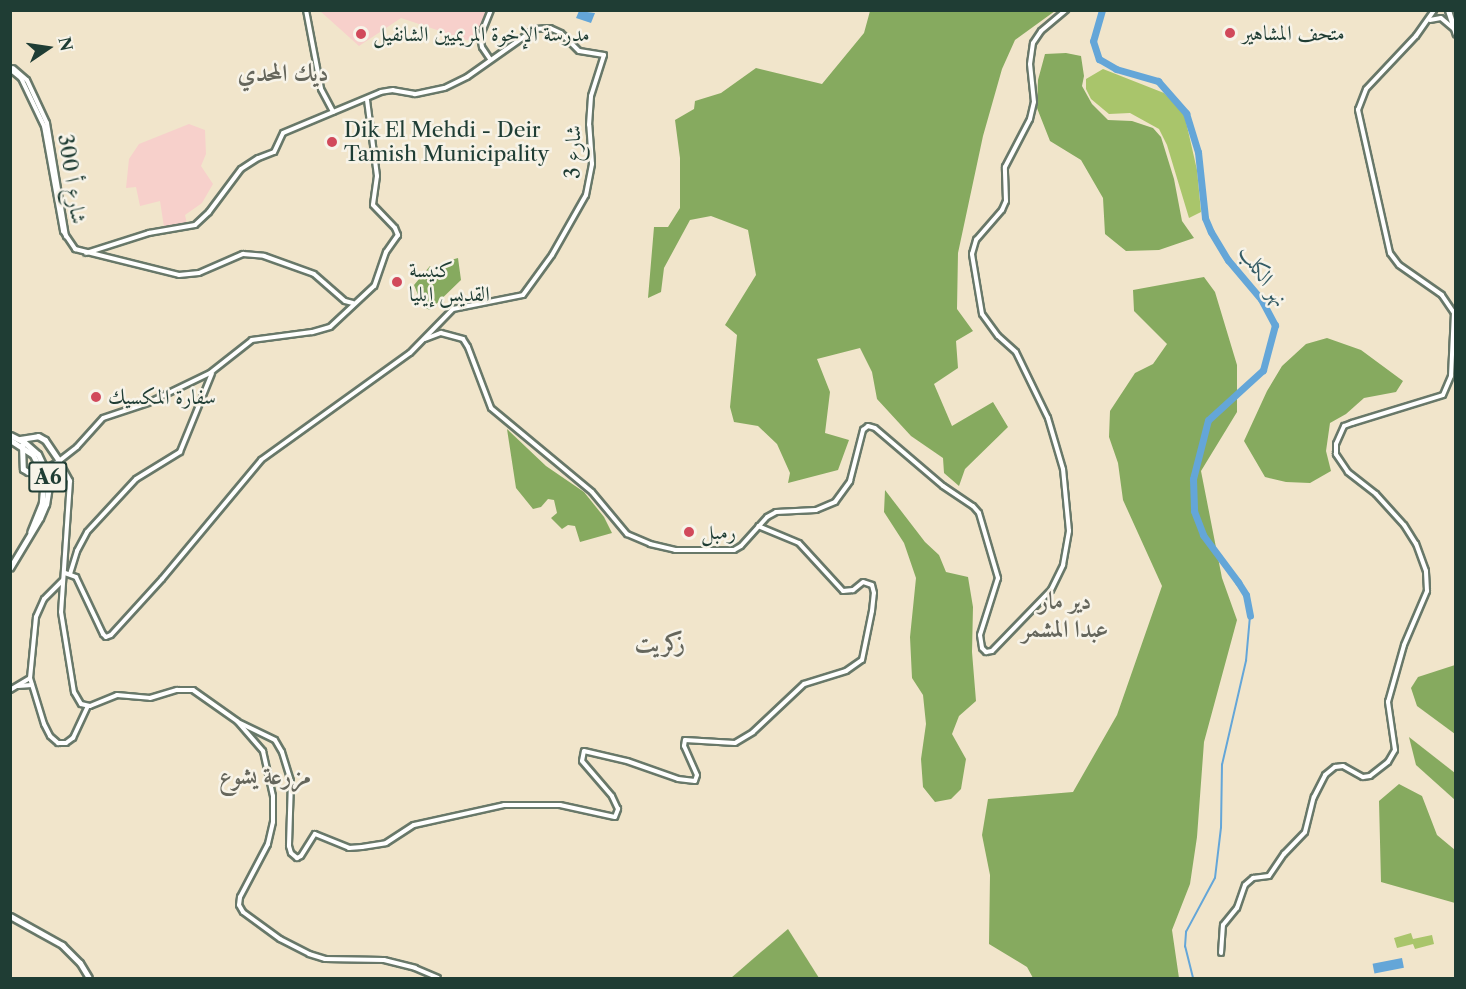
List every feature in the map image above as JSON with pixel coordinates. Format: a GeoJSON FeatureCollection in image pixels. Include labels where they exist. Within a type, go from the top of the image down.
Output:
{"type":"FeatureCollection","features":[{"type":"Feature","properties":{"kind":"highway"},"geometry":{"type":"LineString","coordinates":[[1448,10],[1455,31]]}},
{"type":"Feature","properties":{"kind":"highway","name":"A6"},"geometry":{"type":"LineString","coordinates":[[10,435],[34,450],[46,471],[49,493],[45,508],[10,568]]}},
{"type":"Feature","properties":{"kind":"highway"},"geometry":{"type":"LineString","coordinates":[[34,450],[36,436]]}},
{"type":"Feature","properties":{"kind":"highway"},"geometry":{"type":"LineString","coordinates":[[38,471],[26,472],[22,463],[21,442],[36,436],[46,441],[59,461],[49,467]]}},
{"type":"Feature","properties":{"kind":"highway","name":"A6"},"geometry":{"type":"LineString","coordinates":[[10,440],[21,442],[43,471],[45,486],[42,503],[30,532]]}},
{"type":"Feature","properties":{"kind":"highway"},"geometry":{"type":"LineString","coordinates":[[22,463],[27,458],[36,459]]}},
{"type":"Feature","properties":{"kind":"highway"},"geometry":{"type":"LineString","coordinates":[[10,916],[62,945],[80,963],[89,978]]}},
{"type":"Feature","properties":{"kind":"street"},"geometry":{"type":"LineString","coordinates":[[306,10],[321,89],[333,112]]}},
{"type":"Feature","properties":{"kind":"street"},"geometry":{"type":"LineString","coordinates":[[86,253],[149,233],[195,225],[209,212],[241,169],[258,158],[274,152],[283,133],[367,100],[386,90],[400,93],[430,93],[467,77],[490,59],[485,54],[480,37],[491,10]]}},
{"type":"Feature","properties":{"kind":"street"},"geometry":{"type":"LineString","coordinates":[[425,339],[441,333],[454,334],[463,339],[491,408],[592,492],[627,534],[650,544],[675,550],[734,550],[776,512],[816,510],[840,498],[854,470],[863,430],[868,426],[873,427],[979,513],[999,578],[980,628],[980,642],[984,651],[996,649],[1051,590],[1063,566],[1069,543],[1063,469],[1048,418],[1016,352],[998,336],[982,314],[972,255],[976,240],[1002,210],[1006,201],[1005,167],[1030,119],[1033,90],[1030,64],[1033,43],[1041,31],[1066,10]]}},
{"type":"Feature","properties":{"kind":"street"},"geometry":{"type":"LineString","coordinates":[[1221,953],[1222,929],[1237,908],[1245,885],[1253,878],[1269,876],[1284,854],[1305,832],[1314,797],[1325,775],[1343,766],[1363,777],[1374,775],[1390,760],[1395,750],[1388,702],[1404,645],[1427,591],[1426,571],[1420,553],[1404,525],[1376,494],[1341,464],[1336,454],[1336,444],[1344,426],[1443,396],[1451,376],[1454,313],[1442,295],[1399,265],[1390,253],[1358,110],[1366,89],[1427,22],[1434,10]]}},
{"type":"Feature","properties":{"kind":"street"},"geometry":{"type":"LineString","coordinates":[[1427,22],[1441,18],[1455,31]]}},
{"type":"Feature","properties":{"kind":"street","name":"شارع 3"},"geometry":{"type":"LineString","coordinates":[[67,574],[77,579],[104,635],[111,635],[162,579],[261,460],[403,359],[425,339],[442,317],[453,309],[523,295],[560,244],[582,205],[591,177],[591,96],[604,55],[579,51],[561,33],[545,27],[535,29],[490,59]]}},
{"type":"Feature","properties":{"kind":"street","name":"شارع أ 300"},"geometry":{"type":"LineString","coordinates":[[11,68],[27,85],[48,132],[62,227],[66,237],[75,249],[86,253]]}},
{"type":"Feature","properties":{"kind":"street"},"geometry":{"type":"LineString","coordinates":[[67,574],[70,481],[59,461],[81,443],[100,420],[148,403],[212,372],[252,340],[322,329],[334,324],[344,312],[374,286],[386,252],[398,235],[395,228],[373,205],[376,176],[367,100]]}},
{"type":"Feature","properties":{"kind":"street"},"geometry":{"type":"LineString","coordinates":[[86,253],[151,270],[185,276],[199,273],[234,256],[249,254],[264,256],[314,274],[344,300],[354,303]]}},
{"type":"Feature","properties":{"kind":"street"},"geometry":{"type":"LineString","coordinates":[[344,300],[344,312]]}},
{"type":"Feature","properties":{"kind":"street"},"geometry":{"type":"LineString","coordinates":[[86,706],[84,717],[71,740],[63,743],[55,741],[44,724],[30,678],[36,616],[44,599],[64,580],[87,532],[136,479],[180,452],[212,372]]}},
{"type":"Feature","properties":{"kind":"street"},"geometry":{"type":"LineString","coordinates":[[86,706],[112,695],[150,698],[174,691],[189,690],[212,701],[237,721],[279,744],[291,781],[289,846],[293,857],[297,858],[315,834],[349,848],[363,848],[386,843],[414,825],[504,805],[569,806],[615,817],[618,812],[612,796],[582,762],[584,751],[627,761],[678,779],[695,781],[697,775],[684,746],[685,740],[735,743],[753,732],[804,684],[846,671],[862,660],[872,611],[874,594],[872,585],[863,582],[853,590],[843,591],[799,543],[758,526]]}},
{"type":"Feature","properties":{"kind":"street"},"geometry":{"type":"LineString","coordinates":[[64,580],[61,612],[74,692],[78,701],[86,706]]}},
{"type":"Feature","properties":{"kind":"street"},"geometry":{"type":"LineString","coordinates":[[10,690],[30,678]]}},
{"type":"Feature","properties":{"kind":"street"},"geometry":{"type":"LineString","coordinates":[[17,686],[32,685]]}},
{"type":"Feature","properties":{"kind":"street"},"geometry":{"type":"LineString","coordinates":[[237,721],[263,751],[274,802],[270,837],[240,897],[241,910],[275,936],[309,954],[325,959],[384,960],[415,968],[438,978]]}},
{"type":"Feature","properties":{"kind":"shaded area","name":"مدرسة الإخوة المريميين الشانفيل"},"geometry":{"type":"Polygon","coordinates":[[[320,11],[487,11],[473,42],[401,18],[359,46],[320,11]]]}},
{"type":"Feature","properties":{"kind":"shaded area"},"geometry":{"type":"Polygon","coordinates":[[[189,124],[205,130],[206,154],[201,166],[213,184],[202,203],[185,215],[187,224],[164,227],[160,201],[140,206],[136,187],[126,188],[129,159],[139,144],[189,124]]]}},
{"type":"Feature","properties":{"kind":"green space"},"geometry":{"type":"Polygon","coordinates":[[[870,11],[1055,11],[1015,40],[1002,69],[983,136],[958,253],[957,309],[973,331],[956,341],[958,368],[934,384],[952,426],[993,402],[1008,427],[965,469],[959,486],[944,473],[943,458],[911,436],[877,399],[872,372],[860,348],[817,359],[830,392],[825,433],[849,440],[838,470],[788,483],[790,473],[777,444],[758,426],[734,422],[730,407],[737,335],[725,325],[756,275],[748,230],[711,216],[690,220],[664,268],[661,292],[648,298],[654,227],[668,227],[680,208],[680,158],[675,120],[694,109],[695,101],[721,93],[756,68],[822,84],[864,33],[870,11]]]}},
{"type":"Feature","properties":{"kind":"green space"},"geometry":{"type":"Polygon","coordinates":[[[1066,53],[1081,56],[1084,76],[1082,86],[1092,104],[1108,120],[1132,121],[1153,128],[1161,137],[1174,179],[1182,221],[1194,238],[1159,250],[1126,251],[1105,234],[1103,198],[1081,160],[1050,141],[1037,108],[1038,80],[1045,54],[1066,53]]]}},
{"type":"Feature","properties":{"kind":"green space"},"geometry":{"type":"Polygon","coordinates":[[[1103,69],[1164,93],[1184,113],[1197,170],[1201,212],[1189,218],[1167,145],[1159,129],[1130,113],[1109,114],[1091,99],[1086,89],[1086,79],[1103,69]]]}},
{"type":"Feature","properties":{"kind":"green space"},"geometry":{"type":"Polygon","coordinates":[[[458,258],[461,280],[430,310],[423,307],[414,285],[430,266],[436,275],[449,266],[451,260],[458,258]]]}},
{"type":"Feature","properties":{"kind":"green space"},"geometry":{"type":"Polygon","coordinates":[[[1204,277],[1215,292],[1237,365],[1237,412],[1201,471],[1222,578],[1237,620],[1204,742],[1197,837],[1190,884],[1172,930],[1179,978],[1033,978],[1027,967],[989,944],[990,875],[982,835],[988,799],[1073,792],[1117,715],[1162,586],[1123,500],[1118,463],[1109,437],[1110,411],[1135,373],[1153,364],[1167,344],[1134,311],[1133,290],[1204,277]]]}},
{"type":"Feature","properties":{"kind":"green space"},"geometry":{"type":"Polygon","coordinates":[[[1327,338],[1361,350],[1403,381],[1396,392],[1364,398],[1346,414],[1330,423],[1326,451],[1331,471],[1310,483],[1286,482],[1265,477],[1244,441],[1267,391],[1282,366],[1306,344],[1327,338]]]}},
{"type":"Feature","properties":{"kind":"green space"},"geometry":{"type":"Polygon","coordinates":[[[507,429],[546,466],[584,492],[604,517],[612,533],[580,542],[575,526],[568,525],[562,529],[551,518],[557,513],[554,500],[548,499],[541,507],[533,509],[516,488],[507,429]]]}},
{"type":"Feature","properties":{"kind":"green space"},"geometry":{"type":"Polygon","coordinates":[[[885,490],[925,542],[939,555],[946,572],[968,577],[973,607],[972,652],[976,701],[959,716],[952,734],[966,759],[961,789],[951,799],[935,802],[923,787],[921,759],[926,724],[923,695],[912,678],[910,637],[916,578],[904,543],[884,512],[885,490]]]}},
{"type":"Feature","properties":{"kind":"green space"},"geometry":{"type":"Polygon","coordinates":[[[1456,665],[1455,734],[1417,706],[1411,688],[1418,677],[1456,665]]]}},
{"type":"Feature","properties":{"kind":"green space"},"geometry":{"type":"Polygon","coordinates":[[[1409,737],[1455,773],[1455,800],[1416,765],[1409,737]]]}},
{"type":"Feature","properties":{"kind":"green space"},"geometry":{"type":"Polygon","coordinates":[[[1399,784],[1422,796],[1437,835],[1455,850],[1455,903],[1381,882],[1379,801],[1399,784]]]}},
{"type":"Feature","properties":{"kind":"green space"},"geometry":{"type":"Polygon","coordinates":[[[788,929],[819,978],[731,978],[761,952],[788,929]]]}},
{"type":"Feature","properties":{"kind":"green space"},"geometry":{"type":"Polygon","coordinates":[[[1411,933],[1413,939],[1432,935],[1434,944],[1415,949],[1413,944],[1397,948],[1394,938],[1411,933]]]}},
{"type":"Feature","properties":{"kind":"water"},"geometry":{"type":"Polygon","coordinates":[[[579,11],[595,13],[591,23],[576,18],[579,11]]]}},
{"type":"Feature","properties":{"kind":"water"},"geometry":{"type":"Polygon","coordinates":[[[1402,958],[1404,968],[1374,974],[1373,964],[1402,958]]]}},
{"type":"Feature","properties":{"kind":"waterway","name":"نهر الكلب"},"geometry":{"type":"LineString","coordinates":[[1102,10],[1093,41],[1099,59],[1116,69],[1158,81],[1186,113],[1198,152],[1205,218],[1228,260],[1261,299],[1275,325],[1263,370],[1208,420],[1193,479],[1194,511],[1203,535],[1246,595],[1250,616]]}},
{"type":"Feature","properties":{"kind":"waterway"},"geometry":{"type":"LineString","coordinates":[[1193,978],[1185,947],[1186,932],[1215,878],[1221,828],[1222,765],[1246,661],[1250,616]]}},
{"type":"Feature","properties":{"kind":"place","name":"متحف المشاهير"},"geometry":{"type":"Point","coordinates":[1230,33]}},
{"type":"Feature","properties":{"kind":"place","name":"مدرسة الإخوة المريميين الشانفيل"},"geometry":{"type":"Point","coordinates":[361,34]}},
{"type":"Feature","properties":{"kind":"place","name":"Dik El Mehdi - Deir Tamish Municipality"},"geometry":{"type":"Point","coordinates":[332,142]}},
{"type":"Feature","properties":{"kind":"place","name":"كنيسة القديس إيليا"},"geometry":{"type":"Point","coordinates":[397,282]}},
{"type":"Feature","properties":{"kind":"place","name":"سفارة المكسيك"},"geometry":{"type":"Point","coordinates":[96,397]}},
{"type":"Feature","properties":{"kind":"place","name":"رمبل"},"geometry":{"type":"Point","coordinates":[689,532]}},
{"type":"Feature","properties":{"kind":"district","name":"ديك المحدي"},"geometry":{"type":"Point","coordinates":[283,73]}},
{"type":"Feature","properties":{"kind":"district","name":"دير مار عبدا المشمر"},"geometry":{"type":"Point","coordinates":[1065,615]}},
{"type":"Feature","properties":{"kind":"district","name":"زكريت"},"geometry":{"type":"Point","coordinates":[660,643]}},
{"type":"Feature","properties":{"kind":"district","name":"مزرعة يشوع"},"geometry":{"type":"Point","coordinates":[265,776]}}]}
